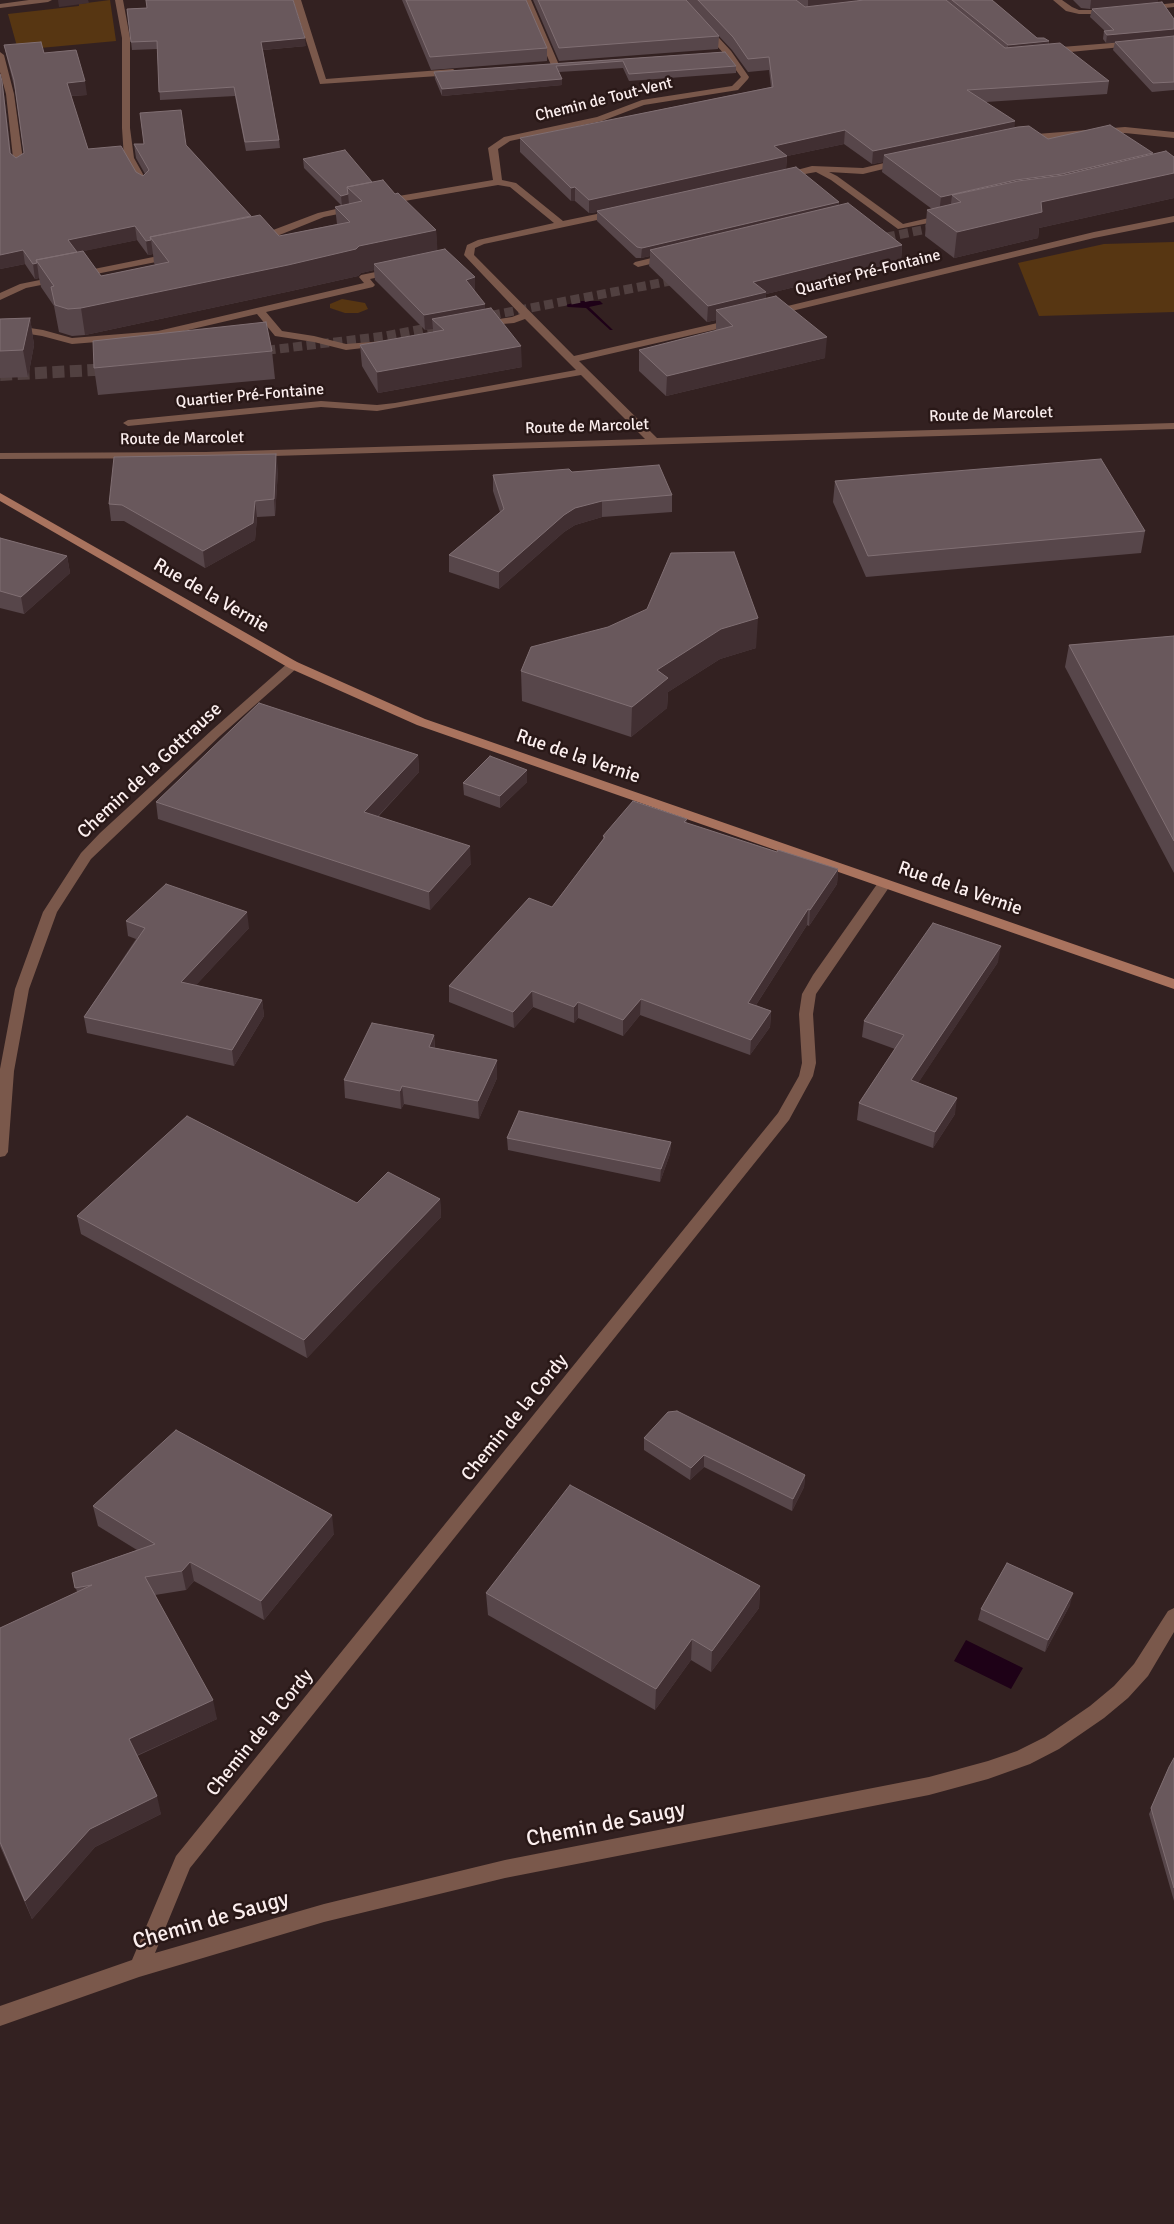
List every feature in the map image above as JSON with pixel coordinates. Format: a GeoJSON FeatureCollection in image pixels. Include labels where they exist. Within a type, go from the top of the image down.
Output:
{"type":"FeatureCollection","features":[{"type":"Feature","properties":{"kind":"street"},"geometry":{"type":"LineString","coordinates":[[0,6],[48,0]]}},
{"type":"Feature","properties":{"kind":"street"},"geometry":{"type":"LineString","coordinates":[[118,0],[126,38],[126,128],[129,158],[144,185]]}},
{"type":"Feature","properties":{"kind":"street"},"geometry":{"type":"LineString","coordinates":[[297,0],[323,82],[458,72]]}},
{"type":"Feature","properties":{"kind":"street"},"geometry":{"type":"LineString","coordinates":[[526,0],[555,65]]}},
{"type":"Feature","properties":{"kind":"street","name":"Chemin de Tout-Vent"},"geometry":{"type":"LineString","coordinates":[[498,182],[493,148],[507,139],[598,119],[642,103],[735,88],[745,77],[723,54],[680,0]]}},
{"type":"Feature","properties":{"kind":"street"},"geometry":{"type":"LineString","coordinates":[[1057,0],[1069,9],[1079,12],[1114,11]]}},
{"type":"Feature","properties":{"kind":"street"},"geometry":{"type":"LineString","coordinates":[[1134,9],[1174,6]]}},
{"type":"Feature","properties":{"kind":"street"},"geometry":{"type":"LineString","coordinates":[[1040,52],[1174,40]]}},
{"type":"Feature","properties":{"kind":"street"},"geometry":{"type":"LineString","coordinates":[[0,55],[10,94],[19,167]]}},
{"type":"Feature","properties":{"kind":"street"},"geometry":{"type":"LineString","coordinates":[[545,65],[564,64]]}},
{"type":"Feature","properties":{"kind":"street"},"geometry":{"type":"LineString","coordinates":[[1016,139],[1125,130],[1174,136]]}},
{"type":"Feature","properties":{"kind":"street"},"geometry":{"type":"LineString","coordinates":[[1160,134],[1173,147]]}},
{"type":"Feature","properties":{"kind":"street"},"geometry":{"type":"LineString","coordinates":[[774,178],[812,169],[863,170],[912,160]]}},
{"type":"Feature","properties":{"kind":"street"},"geometry":{"type":"LineString","coordinates":[[812,169],[834,178],[870,210],[901,227],[958,214]]}},
{"type":"Feature","properties":{"kind":"street"},"geometry":{"type":"LineString","coordinates":[[247,240],[274,234],[321,215],[370,204],[498,182],[513,185],[562,225]]}},
{"type":"Feature","properties":{"kind":"street"},"geometry":{"type":"LineString","coordinates":[[629,210],[481,242],[470,247],[465,256],[654,441]]}},
{"type":"Feature","properties":{"kind":"street","name":"Quartier Pré-Fontaine"},"geometry":{"type":"LineString","coordinates":[[570,360],[1094,235],[1174,218]]}},
{"type":"Feature","properties":{"kind":"street"},"geometry":{"type":"LineString","coordinates":[[0,297],[23,286],[184,254]]}},
{"type":"Feature","properties":{"kind":"street"},"geometry":{"type":"LineString","coordinates":[[638,264],[675,256]]}},
{"type":"Feature","properties":{"kind":"street"},"geometry":{"type":"LineString","coordinates":[[0,330],[17,329],[43,333],[72,341],[158,334],[370,285],[364,277],[402,269]]}},
{"type":"Feature","properties":{"kind":"street"},"geometry":{"type":"LineString","coordinates":[[260,311],[279,334],[314,339],[346,347],[359,347],[393,340]]}},
{"type":"Feature","properties":{"kind":"street"},"geometry":{"type":"LineString","coordinates":[[476,326],[514,320],[526,315]]}},
{"type":"Feature","properties":{"kind":"street","name":"Quartier Pré-Fontaine"},"geometry":{"type":"LineString","coordinates":[[128,423],[321,404],[377,408],[395,406],[582,372]]}},
{"type":"Feature","properties":{"kind":"street","name":"Route de Marcolet"},"geometry":{"type":"LineString","coordinates":[[0,456],[206,455],[1174,426]]}},
{"type":"Feature","properties":{"kind":"street","name":"Rue de la Vernie"},"geometry":{"type":"LineString","coordinates":[[0,496],[293,665],[421,722],[1174,984]]}},
{"type":"Feature","properties":{"kind":"street","name":"Chemin de la Gottrause"},"geometry":{"type":"LineString","coordinates":[[0,1152],[7,1071],[22,990],[50,912],[86,856],[216,733],[293,665]]}},
{"type":"Feature","properties":{"kind":"street","name":"Chemin de la Cordy"},"geometry":{"type":"LineString","coordinates":[[139,1967],[183,1862],[784,1116],[806,1076],[809,1063],[806,1014],[809,994],[818,978],[884,883]]}},
{"type":"Feature","properties":{"kind":"street","name":"Chemin de Saugy"},"geometry":{"type":"LineString","coordinates":[[0,2016],[139,1967],[324,1913],[504,1870],[929,1786],[988,1770],[1023,1758],[1097,1712],[1121,1692],[1141,1670],[1174,1616]]}},
{"type":"Feature","properties":{"kind":"shaded area"},"geometry":{"type":"Polygon","coordinates":[[[110,0],[116,41],[18,50],[8,14],[79,6],[79,4],[110,0]]]}},
{"type":"Feature","properties":{"kind":"shaded area"},"geometry":{"type":"Polygon","coordinates":[[[1174,242],[1174,312],[1039,316],[1018,263],[1104,244],[1174,242]]]}},
{"type":"Feature","properties":{"kind":"shaded area"},"geometry":{"type":"Polygon","coordinates":[[[342,299],[365,303],[368,309],[358,313],[345,313],[330,308],[330,304],[342,299]]]}},
{"type":"Feature","properties":{"kind":"shaded area"},"geometry":{"type":"Polygon","coordinates":[[[582,301],[600,301],[603,304],[589,307],[613,330],[610,330],[586,308],[568,307],[565,305],[582,301]]]}},
{"type":"Feature","properties":{"kind":"shaded area"},"geometry":{"type":"Polygon","coordinates":[[[966,1640],[1023,1668],[1011,1689],[954,1661],[966,1640]]]}},
{"type":"Feature","properties":{"kind":"building"},"geometry":{"type":"Polygon","coordinates":[[[146,0],[293,0],[305,38],[261,42],[279,140],[245,142],[234,87],[159,92],[157,41],[131,42],[127,9],[147,8],[146,0]]]}},
{"type":"Feature","properties":{"kind":"building"},"geometry":{"type":"Polygon","coordinates":[[[406,0],[526,0],[547,48],[430,57],[406,0]]]}},
{"type":"Feature","properties":{"kind":"building"},"geometry":{"type":"Polygon","coordinates":[[[538,0],[686,0],[719,36],[559,48],[538,0]]]}},
{"type":"Feature","properties":{"kind":"building"},"geometry":{"type":"Polygon","coordinates":[[[698,0],[796,0],[805,7],[864,0],[946,0],[1005,48],[1060,43],[1109,81],[967,90],[1015,121],[873,151],[845,130],[774,146],[787,156],[589,200],[575,187],[571,188],[520,138],[773,87],[769,57],[748,59],[733,37],[698,0]]]}},
{"type":"Feature","properties":{"kind":"building"},"geometry":{"type":"Polygon","coordinates":[[[952,0],[992,0],[1037,38],[1044,38],[1049,41],[1008,45],[952,0]]]}},
{"type":"Feature","properties":{"kind":"building"},"geometry":{"type":"Polygon","coordinates":[[[1162,2],[1174,19],[1174,29],[1107,35],[1104,31],[1114,30],[1092,9],[1162,2]]]}},
{"type":"Feature","properties":{"kind":"building"},"geometry":{"type":"Polygon","coordinates":[[[1174,36],[1174,82],[1153,83],[1115,42],[1174,36]]]}},
{"type":"Feature","properties":{"kind":"building"},"geometry":{"type":"Polygon","coordinates":[[[41,42],[44,53],[76,50],[85,81],[67,83],[88,149],[121,146],[136,172],[143,176],[149,170],[134,144],[144,144],[140,113],[181,110],[186,145],[251,216],[150,237],[151,240],[146,241],[135,226],[68,240],[77,252],[36,260],[37,263],[33,264],[23,250],[0,255],[0,74],[10,153],[16,158],[24,153],[14,80],[4,45],[41,42]]]}},
{"type":"Feature","properties":{"kind":"building"},"geometry":{"type":"Polygon","coordinates":[[[725,52],[736,66],[629,74],[623,61],[556,66],[562,79],[442,89],[434,72],[725,52]]]}},
{"type":"Feature","properties":{"kind":"building"},"geometry":{"type":"Polygon","coordinates":[[[1110,125],[1153,153],[1062,174],[1016,180],[941,197],[884,155],[1018,127],[1029,126],[1048,139],[1110,125]]]}},
{"type":"Feature","properties":{"kind":"building"},"geometry":{"type":"Polygon","coordinates":[[[345,150],[372,182],[347,187],[348,194],[341,196],[303,159],[345,150]]]}},
{"type":"Feature","properties":{"kind":"building"},"geometry":{"type":"Polygon","coordinates":[[[1166,151],[1174,157],[1174,173],[1041,202],[1042,212],[957,232],[927,210],[961,202],[952,195],[1018,181],[1064,175],[1166,151]]]}},
{"type":"Feature","properties":{"kind":"building"},"geometry":{"type":"Polygon","coordinates":[[[796,167],[839,202],[642,248],[637,247],[597,211],[796,167]]]}},
{"type":"Feature","properties":{"kind":"building"},"geometry":{"type":"Polygon","coordinates":[[[383,180],[395,194],[398,193],[436,230],[359,246],[356,249],[288,265],[81,308],[68,309],[55,305],[51,287],[54,286],[36,260],[83,251],[101,276],[169,262],[150,237],[260,215],[279,236],[350,222],[335,207],[362,201],[347,187],[383,180]]]}},
{"type":"Feature","properties":{"kind":"building"},"geometry":{"type":"Polygon","coordinates":[[[848,203],[902,245],[753,282],[766,292],[708,306],[650,250],[848,203]]]}},
{"type":"Feature","properties":{"kind":"building"},"geometry":{"type":"Polygon","coordinates":[[[445,249],[475,277],[466,280],[485,304],[424,315],[374,264],[445,249]]]}},
{"type":"Feature","properties":{"kind":"building"},"geometry":{"type":"Polygon","coordinates":[[[776,296],[827,337],[667,376],[639,350],[733,326],[716,310],[776,296]]]}},
{"type":"Feature","properties":{"kind":"building"},"geometry":{"type":"Polygon","coordinates":[[[491,308],[521,346],[377,372],[360,345],[444,330],[432,319],[491,308]]]}},
{"type":"Feature","properties":{"kind":"building"},"geometry":{"type":"Polygon","coordinates":[[[30,318],[23,350],[0,351],[0,319],[30,318]]]}},
{"type":"Feature","properties":{"kind":"building"},"geometry":{"type":"Polygon","coordinates":[[[266,322],[272,351],[94,368],[93,341],[266,322]]]}},
{"type":"Feature","properties":{"kind":"building"},"geometry":{"type":"Polygon","coordinates":[[[276,454],[274,499],[255,501],[253,523],[203,551],[122,505],[109,504],[114,457],[276,454]]]}},
{"type":"Feature","properties":{"kind":"building"},"geometry":{"type":"Polygon","coordinates":[[[1101,459],[1145,531],[868,556],[835,481],[1101,459]]]}},
{"type":"Feature","properties":{"kind":"building"},"geometry":{"type":"Polygon","coordinates":[[[659,465],[672,495],[602,501],[575,508],[564,515],[499,572],[449,555],[504,509],[493,475],[569,469],[572,472],[659,465]]]}},
{"type":"Feature","properties":{"kind":"building"},"geometry":{"type":"Polygon","coordinates":[[[0,538],[67,556],[21,597],[0,591],[0,538]]]}},
{"type":"Feature","properties":{"kind":"building"},"geometry":{"type":"Polygon","coordinates":[[[734,552],[758,618],[721,629],[657,670],[668,678],[632,707],[521,671],[531,647],[608,627],[647,609],[671,553],[734,552]]]}},
{"type":"Feature","properties":{"kind":"building"},"geometry":{"type":"Polygon","coordinates":[[[1174,636],[1174,841],[1069,645],[1174,636]]]}},
{"type":"Feature","properties":{"kind":"building"},"geometry":{"type":"Polygon","coordinates":[[[259,703],[418,755],[364,812],[470,846],[429,892],[156,802],[259,703]]]}},
{"type":"Feature","properties":{"kind":"building"},"geometry":{"type":"Polygon","coordinates":[[[490,756],[527,770],[500,796],[463,783],[490,756]]]}},
{"type":"Feature","properties":{"kind":"building"},"geometry":{"type":"Polygon","coordinates":[[[633,801],[687,819],[684,822],[777,852],[778,850],[838,869],[810,910],[808,909],[748,1003],[771,1011],[751,1040],[641,999],[623,1020],[578,1002],[574,1007],[532,991],[513,1012],[449,986],[529,898],[552,907],[605,837],[603,836],[633,801]]]}},
{"type":"Feature","properties":{"kind":"building"},"geometry":{"type":"Polygon","coordinates":[[[166,884],[247,912],[181,982],[262,1000],[232,1050],[84,1017],[145,928],[126,921],[166,884]]]}},
{"type":"Feature","properties":{"kind":"building"},"geometry":{"type":"Polygon","coordinates":[[[933,923],[1001,946],[911,1080],[957,1098],[935,1132],[859,1103],[904,1035],[864,1021],[933,923]]]}},
{"type":"Feature","properties":{"kind":"building"},"geometry":{"type":"Polygon","coordinates":[[[372,1023],[434,1035],[429,1047],[497,1060],[478,1101],[402,1086],[400,1091],[344,1080],[372,1023]]]}},
{"type":"Feature","properties":{"kind":"building"},"geometry":{"type":"Polygon","coordinates":[[[519,1111],[671,1142],[661,1169],[507,1138],[519,1111]]]}},
{"type":"Feature","properties":{"kind":"building"},"geometry":{"type":"Polygon","coordinates":[[[187,1116],[357,1203],[388,1172],[440,1199],[304,1340],[77,1216],[187,1116]]]}},
{"type":"Feature","properties":{"kind":"building"},"geometry":{"type":"Polygon","coordinates":[[[677,1411],[805,1475],[793,1499],[704,1455],[691,1468],[644,1438],[668,1412],[677,1411]]]}},
{"type":"Feature","properties":{"kind":"building"},"geometry":{"type":"Polygon","coordinates":[[[176,1430],[332,1515],[261,1601],[190,1562],[182,1571],[145,1577],[213,1700],[129,1739],[157,1796],[90,1829],[25,1901],[0,1842],[0,1628],[92,1585],[75,1588],[72,1573],[155,1544],[93,1506],[176,1430]]]}},
{"type":"Feature","properties":{"kind":"building"},"geometry":{"type":"Polygon","coordinates":[[[570,1485],[760,1586],[712,1651],[692,1639],[656,1689],[486,1593],[570,1485]]]}},
{"type":"Feature","properties":{"kind":"building"},"geometry":{"type":"Polygon","coordinates":[[[1007,1563],[1073,1593],[1048,1640],[981,1609],[1007,1563]]]}},
{"type":"Feature","properties":{"kind":"building"},"geometry":{"type":"Polygon","coordinates":[[[1174,1758],[1174,1888],[1151,1808],[1174,1758]]]}},
{"type":"Feature","properties":{"kind":"tunnel"},"geometry":{"type":"LineString","coordinates":[[873,240],[946,225]]}},
{"type":"Feature","properties":{"kind":"tunnel"},"geometry":{"type":"LineString","coordinates":[[478,318],[686,278]]}},
{"type":"Feature","properties":{"kind":"tunnel"},"geometry":{"type":"LineString","coordinates":[[253,352],[385,336],[443,325]]}},
{"type":"Feature","properties":{"kind":"tunnel"},"geometry":{"type":"LineString","coordinates":[[0,375],[113,369]]}}]}
